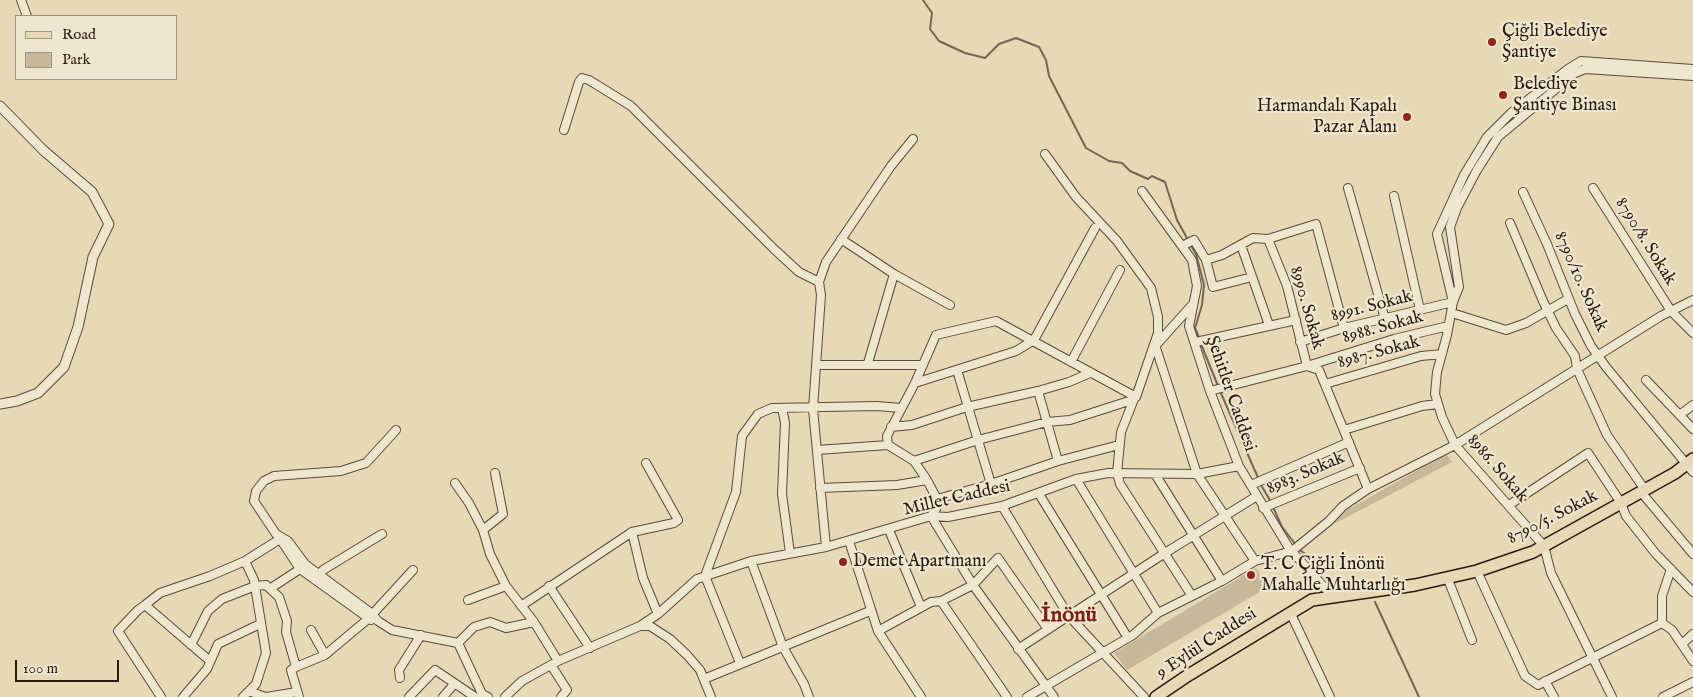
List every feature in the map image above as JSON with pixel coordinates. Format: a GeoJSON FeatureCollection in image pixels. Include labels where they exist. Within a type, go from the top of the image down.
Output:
{"type":"FeatureCollection","features":[{"type":"Feature","properties":{"kind":"main road","name":"8790/5. Sokak"},"geometry":{"type":"LineString","coordinates":[[1360,593],[1477,571],[1544,546],[1691,465]]}},
{"type":"Feature","properties":{"kind":"main road","name":"9 Eylül Caddesi"},"geometry":{"type":"LineString","coordinates":[[1160,696],[1290,612],[1312,600],[1360,593]]}},
{"type":"Feature","properties":{"kind":"street"},"geometry":{"type":"LineString","coordinates":[[21,0],[27,15]]}},
{"type":"Feature","properties":{"kind":"street","name":"8986. Sokak"},"geometry":{"type":"LineString","coordinates":[[1453,302],[1437,234],[1446,201],[1487,137],[1542,87],[1581,61],[1693,69]]}},
{"type":"Feature","properties":{"kind":"street","name":"8986. Sokak"},"geometry":{"type":"LineString","coordinates":[[1612,697],[1551,573],[1544,546],[1455,445],[1438,404],[1435,394],[1437,372],[1453,302],[1459,287],[1450,227],[1457,208],[1477,170],[1498,137],[1575,73],[1585,69],[1693,76]]}},
{"type":"Feature","properties":{"kind":"street"},"geometry":{"type":"LineString","coordinates":[[564,130],[578,82],[582,78],[590,80],[632,106],[774,249],[799,272],[819,282]]}},
{"type":"Feature","properties":{"kind":"street"},"geometry":{"type":"LineString","coordinates":[[0,106],[43,150],[92,192],[109,224],[93,257],[78,327],[64,367],[38,393],[17,401],[0,404]]}},
{"type":"Feature","properties":{"kind":"street"},"geometry":{"type":"LineString","coordinates":[[826,547],[813,409],[821,295],[819,282],[826,262],[841,239],[891,166],[913,139]]}},
{"type":"Feature","properties":{"kind":"street"},"geometry":{"type":"LineString","coordinates":[[1045,154],[1076,197],[1117,241],[1151,288],[1158,317],[1155,345],[1121,432],[1117,473],[1126,495],[1192,596]]}},
{"type":"Feature","properties":{"kind":"street"},"geometry":{"type":"LineString","coordinates":[[1348,188],[1385,319]]}},
{"type":"Feature","properties":{"kind":"street","name":"8790/8. Sokak"},"geometry":{"type":"LineString","coordinates":[[1593,188],[1670,311],[1693,333]]}},
{"type":"Feature","properties":{"kind":"street","name":"Şehitler Caddesi"},"geometry":{"type":"LineString","coordinates":[[1142,190],[1184,245],[1192,260],[1197,286],[1189,326],[1199,341],[1210,391],[1239,466],[1253,484],[1257,496],[1292,551],[1332,596]]}},
{"type":"Feature","properties":{"kind":"street","name":"8790/10. Sokak"},"geometry":{"type":"LineString","coordinates":[[1523,192],[1547,244],[1568,299],[1598,356],[1691,465]]}},
{"type":"Feature","properties":{"kind":"street"},"geometry":{"type":"LineString","coordinates":[[1394,196],[1420,310]]}},
{"type":"Feature","properties":{"kind":"street"},"geometry":{"type":"LineString","coordinates":[[1510,223],[1548,311],[1575,356],[1577,369],[1607,436],[1643,491],[1693,554]]}},
{"type":"Feature","properties":{"kind":"street"},"geometry":{"type":"LineString","coordinates":[[1206,260],[1253,238],[1268,239],[1316,224],[1344,328]]}},
{"type":"Feature","properties":{"kind":"street"},"geometry":{"type":"LineString","coordinates":[[915,383],[1016,351],[1034,340],[1095,228]]}},
{"type":"Feature","properties":{"kind":"street"},"geometry":{"type":"LineString","coordinates":[[841,239],[894,274],[950,305]]}},
{"type":"Feature","properties":{"kind":"street","name":"8990. Sokak"},"geometry":{"type":"LineString","coordinates":[[1268,239],[1286,286],[1307,366],[1319,370],[1368,489]]}},
{"type":"Feature","properties":{"kind":"street"},"geometry":{"type":"LineString","coordinates":[[1184,245],[1194,240],[1206,260],[1213,286],[1252,277]]}},
{"type":"Feature","properties":{"kind":"street"},"geometry":{"type":"LineString","coordinates":[[1241,245],[1270,325]]}},
{"type":"Feature","properties":{"kind":"street"},"geometry":{"type":"LineString","coordinates":[[1071,362],[1120,270]]}},
{"type":"Feature","properties":{"kind":"street"},"geometry":{"type":"LineString","coordinates":[[868,364],[894,274]]}},
{"type":"Feature","properties":{"kind":"street"},"geometry":{"type":"LineString","coordinates":[[1452,312],[1506,330],[1548,311],[1568,299]]}},
{"type":"Feature","properties":{"kind":"street"},"geometry":{"type":"LineString","coordinates":[[1027,697],[1128,638],[1158,614],[1222,582],[1255,561],[1292,551],[1343,506],[1368,489],[1455,445],[1670,311],[1693,300]]}},
{"type":"Feature","properties":{"kind":"street","name":"8991. Sokak"},"geometry":{"type":"LineString","coordinates":[[1300,342],[1344,328],[1453,302]]}},
{"type":"Feature","properties":{"kind":"street"},"geometry":{"type":"LineString","coordinates":[[1155,345],[1192,305]]}},
{"type":"Feature","properties":{"kind":"street"},"geometry":{"type":"LineString","coordinates":[[1199,341],[1296,320]]}},
{"type":"Feature","properties":{"kind":"street"},"geometry":{"type":"LineString","coordinates":[[888,446],[887,436],[900,408],[915,383],[936,335],[996,321],[1034,340],[1134,399]]}},
{"type":"Feature","properties":{"kind":"street","name":"8988. Sokak"},"geometry":{"type":"LineString","coordinates":[[1210,391],[1307,366],[1394,339],[1448,326]]}},
{"type":"Feature","properties":{"kind":"street"},"geometry":{"type":"LineString","coordinates":[[1155,345],[1198,474],[1255,561]]}},
{"type":"Feature","properties":{"kind":"street","name":"8987. Sokak"},"geometry":{"type":"LineString","coordinates":[[1325,384],[1421,356],[1442,354]]}},
{"type":"Feature","properties":{"kind":"street"},"geometry":{"type":"LineString","coordinates":[[816,365],[923,365]]}},
{"type":"Feature","properties":{"kind":"street"},"geometry":{"type":"LineString","coordinates":[[957,370],[991,484]]}},
{"type":"Feature","properties":{"kind":"street"},"geometry":{"type":"LineString","coordinates":[[891,428],[912,425],[967,407],[1038,391],[1069,382],[1090,373]]}},
{"type":"Feature","properties":{"kind":"street"},"geometry":{"type":"LineString","coordinates":[[1646,380],[1681,414],[1693,429]]}},
{"type":"Feature","properties":{"kind":"street"},"geometry":{"type":"LineString","coordinates":[[1038,391],[1058,461]]}},
{"type":"Feature","properties":{"kind":"street"},"geometry":{"type":"LineString","coordinates":[[914,461],[978,440],[1047,422],[1070,420],[1134,399]]}},
{"type":"Feature","properties":{"kind":"street"},"geometry":{"type":"LineString","coordinates":[[1344,430],[1422,406],[1438,404]]}},
{"type":"Feature","properties":{"kind":"street"},"geometry":{"type":"LineString","coordinates":[[1681,414],[1693,405]]}},
{"type":"Feature","properties":{"kind":"street"},"geometry":{"type":"LineString","coordinates":[[740,663],[705,576],[736,492],[742,436],[758,414],[772,408],[813,409],[848,406],[900,408]]}},
{"type":"Feature","properties":{"kind":"street"},"geometry":{"type":"LineString","coordinates":[[782,408],[784,423],[782,494],[790,553]]}},
{"type":"Feature","properties":{"kind":"street"},"geometry":{"type":"LineString","coordinates":[[396,430],[366,463],[341,471],[274,476],[264,481],[256,491],[254,501],[300,568],[392,630],[458,643]]}},
{"type":"Feature","properties":{"kind":"street"},"geometry":{"type":"LineString","coordinates":[[1253,484],[1349,442]]}},
{"type":"Feature","properties":{"kind":"street"},"geometry":{"type":"LineString","coordinates":[[937,499],[991,484],[1058,461],[1119,445]]}},
{"type":"Feature","properties":{"kind":"street"},"geometry":{"type":"LineString","coordinates":[[817,450],[888,446],[914,461],[937,499],[936,509],[930,516],[973,584],[1054,697]]}},
{"type":"Feature","properties":{"kind":"street"},"geometry":{"type":"LineString","coordinates":[[1509,505],[1588,453],[1621,503],[1626,516],[1693,592]]}},
{"type":"Feature","properties":{"kind":"street"},"geometry":{"type":"LineString","coordinates":[[522,606],[549,586],[632,532],[674,523],[678,520],[646,463]]}},
{"type":"Feature","properties":{"kind":"street","name":"Millet Caddesi"},"geometry":{"type":"LineString","coordinates":[[506,696],[522,681],[555,663],[640,626],[658,614],[682,591],[705,576],[751,562],[849,541],[930,516],[948,517],[1002,506],[1076,479],[1117,473],[1198,474],[1239,466]]}},
{"type":"Feature","properties":{"kind":"street","name":"8983. Sokak"},"geometry":{"type":"LineString","coordinates":[[1265,507],[1360,468]]}},
{"type":"Feature","properties":{"kind":"street"},"geometry":{"type":"LineString","coordinates":[[483,530],[503,514],[495,472]]}},
{"type":"Feature","properties":{"kind":"street"},"geometry":{"type":"LineString","coordinates":[[1155,474],[1222,582]]}},
{"type":"Feature","properties":{"kind":"street"},"geometry":{"type":"LineString","coordinates":[[1076,479],[1158,614]]}},
{"type":"Feature","properties":{"kind":"street"},"geometry":{"type":"LineString","coordinates":[[820,488],[897,485],[927,480]]}},
{"type":"Feature","properties":{"kind":"street"},"geometry":{"type":"LineString","coordinates":[[455,483],[469,503],[483,530],[490,554],[506,586],[534,622],[555,663],[567,690],[561,697]]}},
{"type":"Feature","properties":{"kind":"street"},"geometry":{"type":"LineString","coordinates":[[1039,494],[1128,638]]}},
{"type":"Feature","properties":{"kind":"street"},"geometry":{"type":"LineString","coordinates":[[1018,649],[1047,628],[1164,553],[1257,496]]}},
{"type":"Feature","properties":{"kind":"street"},"geometry":{"type":"LineString","coordinates":[[1002,506],[1068,616],[1144,697]]}},
{"type":"Feature","properties":{"kind":"street"},"geometry":{"type":"LineString","coordinates":[[889,530],[921,607]]}},
{"type":"Feature","properties":{"kind":"street"},"geometry":{"type":"LineString","coordinates":[[632,532],[643,578],[658,614]]}},
{"type":"Feature","properties":{"kind":"street"},"geometry":{"type":"LineString","coordinates":[[318,576],[323,570],[382,534]]}},
{"type":"Feature","properties":{"kind":"street"},"geometry":{"type":"LineString","coordinates":[[161,697],[118,631],[160,593],[210,576],[245,561],[278,536]]}},
{"type":"Feature","properties":{"kind":"street"},"geometry":{"type":"LineString","coordinates":[[278,536],[288,541],[304,564],[369,616]]}},
{"type":"Feature","properties":{"kind":"street"},"geometry":{"type":"LineString","coordinates":[[849,541],[870,611],[878,630],[921,697]]}},
{"type":"Feature","properties":{"kind":"street"},"geometry":{"type":"LineString","coordinates":[[878,630],[931,602],[941,601],[973,584],[998,558],[1047,628]]}},
{"type":"Feature","properties":{"kind":"street"},"geometry":{"type":"LineString","coordinates":[[243,697],[256,684],[266,653],[255,586],[245,561]]}},
{"type":"Feature","properties":{"kind":"street"},"geometry":{"type":"LineString","coordinates":[[751,562],[783,647],[804,684],[808,697]]}},
{"type":"Feature","properties":{"kind":"street"},"geometry":{"type":"LineString","coordinates":[[271,588],[300,568]]}},
{"type":"Feature","properties":{"kind":"street"},"geometry":{"type":"LineString","coordinates":[[1662,623],[1662,596],[1671,569]]}},
{"type":"Feature","properties":{"kind":"street"},"geometry":{"type":"LineString","coordinates":[[249,691],[265,697],[298,694],[291,670],[325,656],[369,616],[413,570]]}},
{"type":"Feature","properties":{"kind":"street"},"geometry":{"type":"LineString","coordinates":[[1477,571],[1525,676],[1538,685],[1662,623]]}},
{"type":"Feature","properties":{"kind":"street"},"geometry":{"type":"LineString","coordinates":[[1447,577],[1472,640]]}},
{"type":"Feature","properties":{"kind":"street"},"geometry":{"type":"LineString","coordinates":[[191,645],[208,611],[222,599],[255,586],[266,585],[279,597],[287,621],[286,632],[296,667]]}},
{"type":"Feature","properties":{"kind":"street"},"geometry":{"type":"LineString","coordinates":[[468,600],[506,586]]}},
{"type":"Feature","properties":{"kind":"street"},"geometry":{"type":"LineString","coordinates":[[549,586],[590,648]]}},
{"type":"Feature","properties":{"kind":"street"},"geometry":{"type":"LineString","coordinates":[[941,601],[1007,697]]}},
{"type":"Feature","properties":{"kind":"street"},"geometry":{"type":"LineString","coordinates":[[145,605],[210,661]]}},
{"type":"Feature","properties":{"kind":"street"},"geometry":{"type":"LineString","coordinates":[[704,678],[870,611]]}},
{"type":"Feature","properties":{"kind":"street"},"geometry":{"type":"LineString","coordinates":[[1290,612],[1330,697]]}},
{"type":"Feature","properties":{"kind":"street"},"geometry":{"type":"LineString","coordinates":[[458,643],[474,627],[490,622],[506,628],[534,622]]}},
{"type":"Feature","properties":{"kind":"street"},"geometry":{"type":"LineString","coordinates":[[1662,623],[1672,630],[1693,661]]}},
{"type":"Feature","properties":{"kind":"street"},"geometry":{"type":"LineString","coordinates":[[182,697],[199,680],[218,644],[260,624]]}},
{"type":"Feature","properties":{"kind":"street"},"geometry":{"type":"LineString","coordinates":[[640,626],[650,626],[670,638],[700,670],[711,697]]}},
{"type":"Feature","properties":{"kind":"street"},"geometry":{"type":"LineString","coordinates":[[311,630],[325,656]]}},
{"type":"Feature","properties":{"kind":"street"},"geometry":{"type":"LineString","coordinates":[[1682,644],[1693,634]]}},
{"type":"Feature","properties":{"kind":"street"},"geometry":{"type":"LineString","coordinates":[[400,678],[399,670],[421,635]]}},
{"type":"Feature","properties":{"kind":"street"},"geometry":{"type":"LineString","coordinates":[[458,643],[482,694],[488,697]]}},
{"type":"Feature","properties":{"kind":"street"},"geometry":{"type":"LineString","coordinates":[[409,697],[435,670],[475,697]]}},
{"type":"Feature","properties":{"kind":"street"},"geometry":{"type":"LineString","coordinates":[[1545,681],[1554,697]]}},
{"type":"Feature","properties":{"kind":"street"},"geometry":{"type":"LineString","coordinates":[[1663,697],[1693,682]]}},
{"type":"Feature","properties":{"kind":"street"},"geometry":{"type":"LineString","coordinates":[[442,697],[454,684]]}},
{"type":"Feature","properties":{"kind":"green space"},"geometry":{"type":"Polygon","coordinates":[[[1446,454],[1452,462],[1334,524],[1335,517],[1446,454]]]}},
{"type":"Feature","properties":{"kind":"green space"},"geometry":{"type":"Polygon","coordinates":[[[1256,568],[1268,587],[1127,670],[1114,653],[1256,568]]]}},
{"type":"Feature","properties":{"kind":"waterway"},"geometry":{"type":"LineString","coordinates":[[923,0],[932,13],[930,29],[939,41],[965,53],[985,58],[999,44],[1016,38],[1039,47],[1046,60],[1049,76],[1086,148],[1109,161],[1122,163],[1130,171],[1148,179],[1152,176],[1165,182],[1177,220],[1188,240]]}},
{"type":"Feature","properties":{"kind":"waterway"},"geometry":{"type":"LineString","coordinates":[[1190,244],[1196,254],[1204,285],[1202,305],[1195,328],[1200,340]]}},
{"type":"Feature","properties":{"kind":"waterway"},"geometry":{"type":"LineString","coordinates":[[1201,344],[1218,386]]}},
{"type":"Feature","properties":{"kind":"waterway"},"geometry":{"type":"LineString","coordinates":[[1220,391],[1259,480]]}},
{"type":"Feature","properties":{"kind":"waterway"},"geometry":{"type":"LineString","coordinates":[[1261,485],[1271,502]]}},
{"type":"Feature","properties":{"kind":"waterway"},"geometry":{"type":"LineString","coordinates":[[1273,507],[1282,527],[1296,545]]}},
{"type":"Feature","properties":{"kind":"waterway"},"geometry":{"type":"LineString","coordinates":[[1298,549],[1327,568]]}},
{"type":"Feature","properties":{"kind":"waterway"},"geometry":{"type":"LineString","coordinates":[[1375,602],[1419,697]]}},
{"type":"Feature","properties":{"kind":"place","name":"Çiğli Belediye Şantiye"},"geometry":{"type":"Point","coordinates":[1492,42]}},
{"type":"Feature","properties":{"kind":"place","name":"Belediye Şantiye Binası"},"geometry":{"type":"Point","coordinates":[1503,95]}},
{"type":"Feature","properties":{"kind":"place","name":"Harmandalı Kapalı Pazar Alanı"},"geometry":{"type":"Point","coordinates":[1407,117]}},
{"type":"Feature","properties":{"kind":"place","name":"Demet Apartmanı"},"geometry":{"type":"Point","coordinates":[843,562]}},
{"type":"Feature","properties":{"kind":"place","name":"T. C Çiğli İnönü Mahalle Muhtarlığı"},"geometry":{"type":"Point","coordinates":[1251,575]}},
{"type":"Feature","properties":{"kind":"district","name":"İnönü"},"geometry":{"type":"Point","coordinates":[1069,616]}}]}
